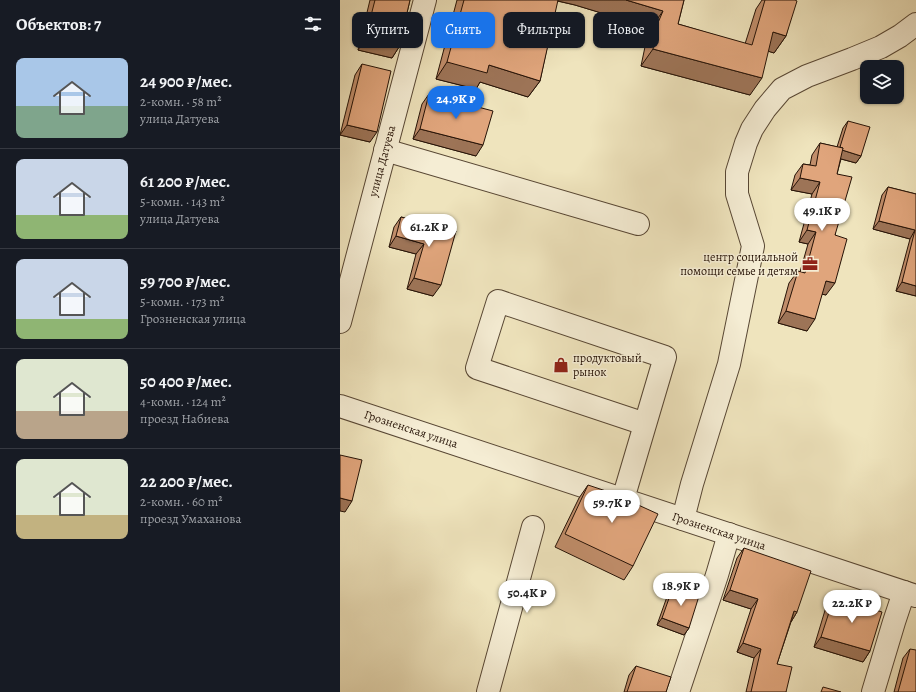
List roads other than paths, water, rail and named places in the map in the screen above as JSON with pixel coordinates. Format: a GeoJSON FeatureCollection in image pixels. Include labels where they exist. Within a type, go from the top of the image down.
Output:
{"type":"FeatureCollection","features":[{"type":"Feature","properties":{"kind":"street","name":"улица Датуева"},"geometry":{"type":"LineString","coordinates":[[340,322],[425,0]]}},
{"type":"Feature","properties":{"kind":"street"},"geometry":{"type":"LineString","coordinates":[[683,519],[728,364],[753,246],[737,194],[737,172],[752,129],[765,109],[782,89],[807,76],[881,47],[900,36],[916,24]]}},
{"type":"Feature","properties":{"kind":"street"},"geometry":{"type":"LineString","coordinates":[[385,150],[638,224]]}},
{"type":"Feature","properties":{"kind":"street"},"geometry":{"type":"LineString","coordinates":[[623,499],[665,357],[498,301],[477,368],[645,424]]}},
{"type":"Feature","properties":{"kind":"street","name":"Грозненская улица"},"geometry":{"type":"LineString","coordinates":[[340,406],[910,594]]}},
{"type":"Feature","properties":{"kind":"street"},"geometry":{"type":"LineString","coordinates":[[488,692],[533,527]]}},
{"type":"Feature","properties":{"kind":"street"},"geometry":{"type":"LineString","coordinates":[[678,692],[729,534]]}},
{"type":"Feature","properties":{"kind":"street"},"geometry":{"type":"LineString","coordinates":[[873,692],[894,622],[910,594]]}},
{"type":"Feature","properties":{"kind":"place","name":"центр социальной помощи семье и детям"},"geometry":{"type":"Point","coordinates":[810,264]}},
{"type":"Feature","properties":{"kind":"place","name":"продуктовый рынок"},"geometry":{"type":"Point","coordinates":[561,365]}}]}
